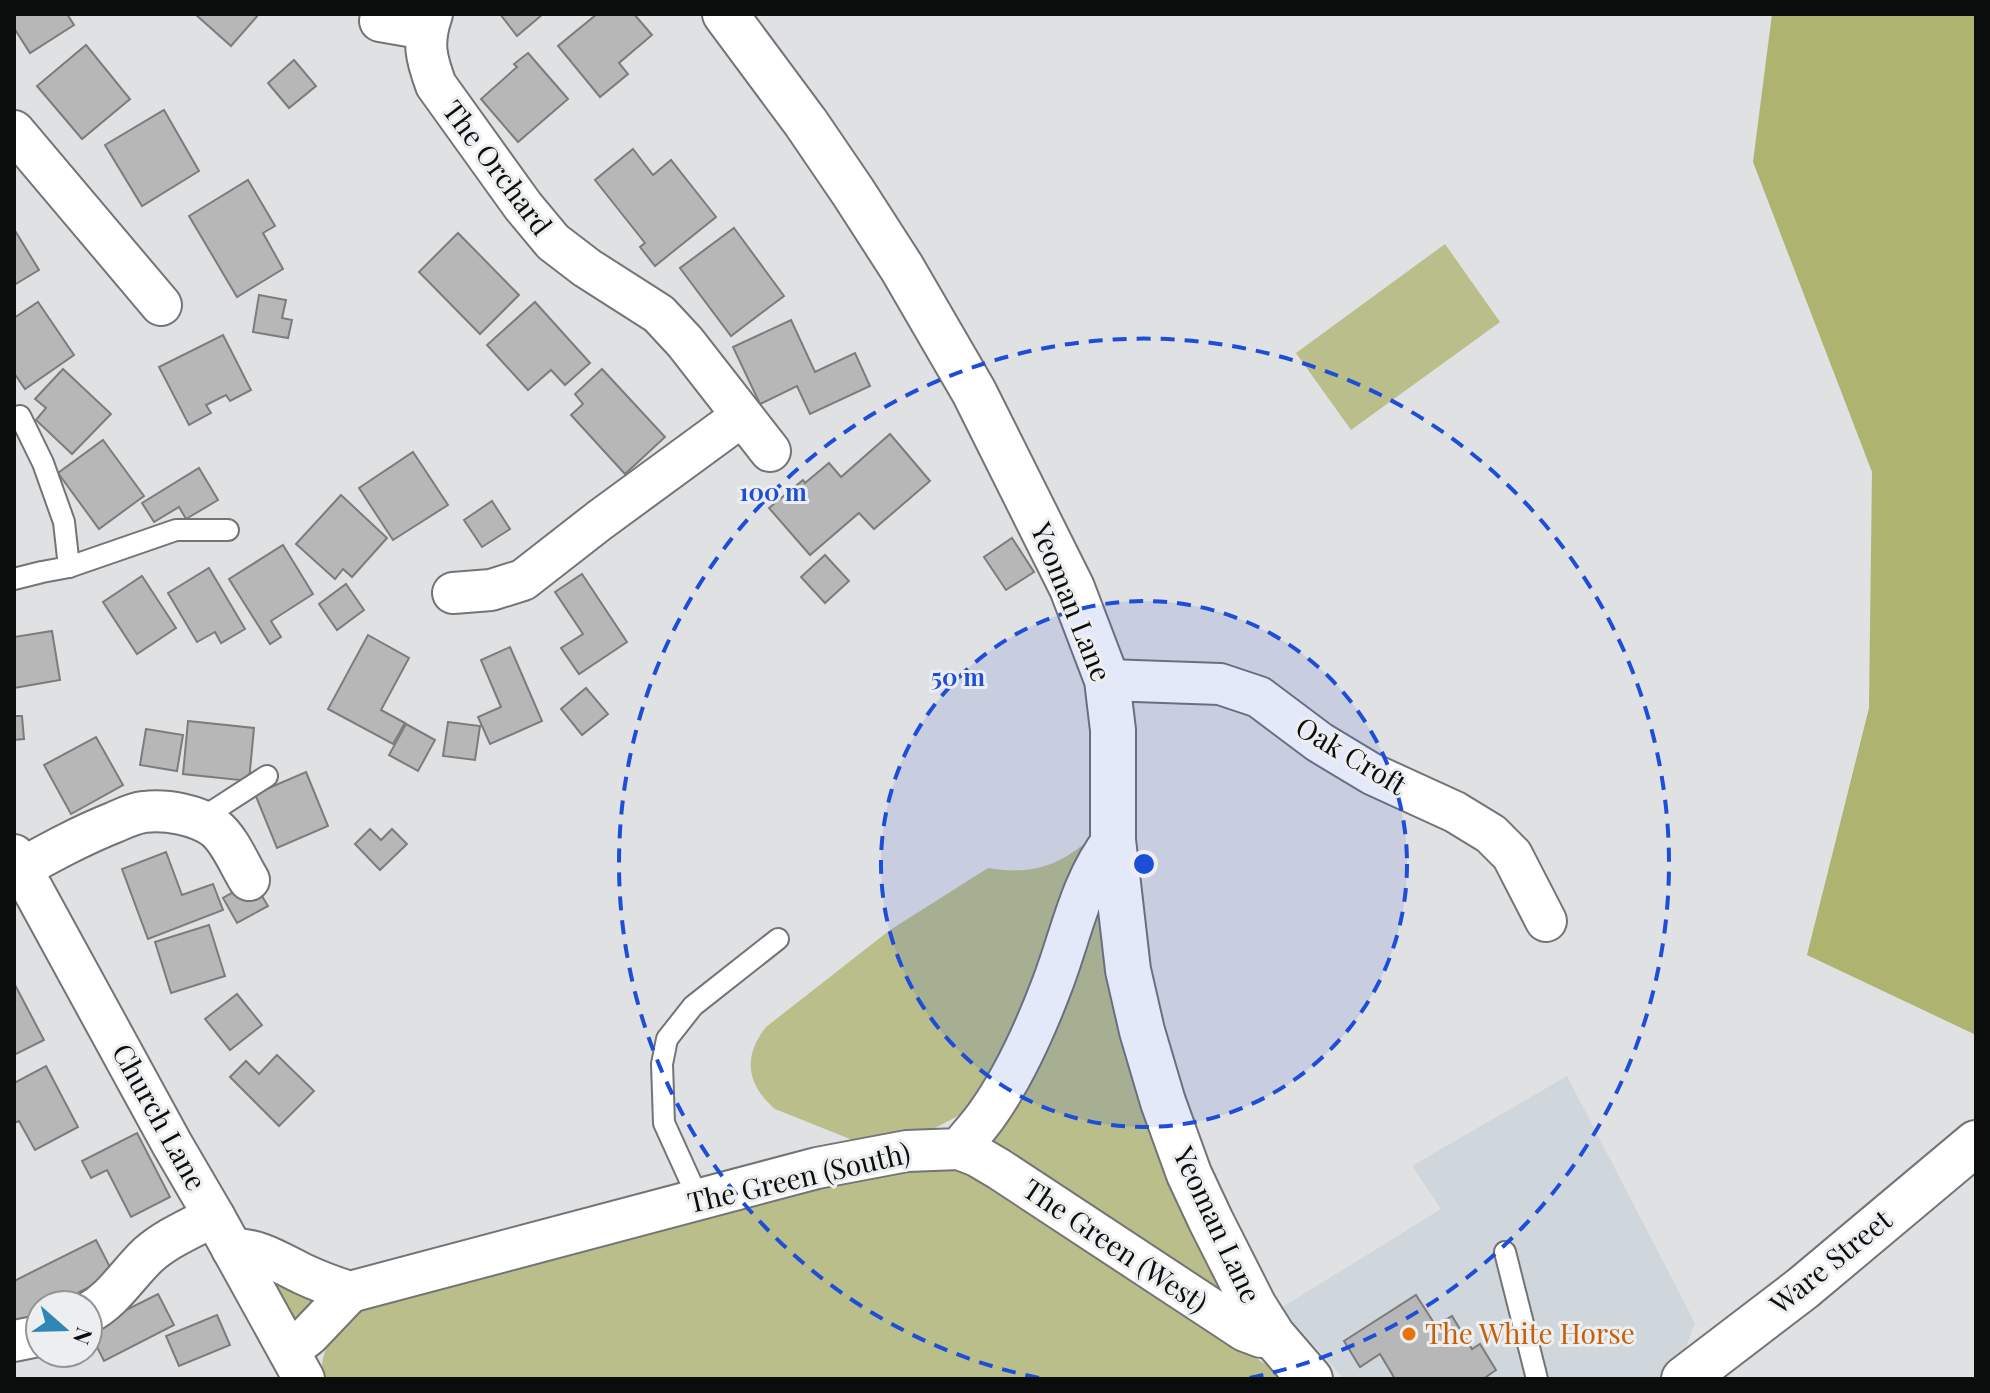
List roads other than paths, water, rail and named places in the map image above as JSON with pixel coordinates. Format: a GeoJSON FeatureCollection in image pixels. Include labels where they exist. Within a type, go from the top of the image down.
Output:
{"type":"FeatureCollection","features":[{"type":"Feature","properties":{"kind":"street","name":"Yeoman Lane"},"geometry":{"type":"LineString","coordinates":[[725,14],[806,123],[902,268],[974,392],[1072,588],[1107,680],[1113,730],[1113,840],[1128,970],[1163,1102],[1189,1174],[1254,1306],[1273,1336],[1310,1379]]}},
{"type":"Feature","properties":{"kind":"street","name":"The Orchard"},"geometry":{"type":"LineString","coordinates":[[380,21],[429,22],[425,45],[436,85],[523,206],[553,242],[587,268],[659,314],[685,342],[770,451]]}},
{"type":"Feature","properties":{"kind":"street"},"geometry":{"type":"LineString","coordinates":[[14,131],[161,305]]}},
{"type":"Feature","properties":{"kind":"street"},"geometry":{"type":"LineString","coordinates":[[453,593],[491,590],[523,580],[742,416]]}},
{"type":"Feature","properties":{"kind":"street","name":"Oak Croft"},"geometry":{"type":"LineString","coordinates":[[1107,680],[1220,684],[1259,697],[1319,742],[1372,774],[1455,812],[1491,834],[1512,855],[1546,921]]}},
{"type":"Feature","properties":{"kind":"street"},"geometry":{"type":"LineString","coordinates":[[17,862],[140,812],[160,811],[199,820],[217,829],[249,880]]}},
{"type":"Feature","properties":{"kind":"street"},"geometry":{"type":"LineString","coordinates":[[959,1149],[997,1100],[1027,1045],[1052,986],[1089,878],[1113,840]]}},
{"type":"Feature","properties":{"kind":"street","name":"Church Lane"},"geometry":{"type":"LineString","coordinates":[[17,862],[296,1365]]}},
{"type":"Feature","properties":{"kind":"street","name":"Ware Street"},"geometry":{"type":"LineString","coordinates":[[1684,1379],[1803,1288],[1976,1143]]}},
{"type":"Feature","properties":{"kind":"street","name":"The Green (South)"},"geometry":{"type":"LineString","coordinates":[[350,1292],[817,1168],[907,1151],[959,1149]]}},
{"type":"Feature","properties":{"kind":"street","name":"The Green (West)"},"geometry":{"type":"LineString","coordinates":[[959,1149],[999,1169],[1245,1331],[1261,1337],[1273,1336]]}},
{"type":"Feature","properties":{"kind":"street"},"geometry":{"type":"LineString","coordinates":[[104,1303],[164,1242],[223,1233],[245,1248],[350,1292],[309,1335],[296,1365]]}},
{"type":"Feature","properties":{"kind":"lane"},"geometry":{"type":"LineString","coordinates":[[20,416],[43,463],[64,522],[69,567]]}},
{"type":"Feature","properties":{"kind":"lane"},"geometry":{"type":"LineString","coordinates":[[14,579],[69,567],[176,530],[228,530]]}},
{"type":"Feature","properties":{"kind":"lane"},"geometry":{"type":"LineString","coordinates":[[199,820],[267,776]]}},
{"type":"Feature","properties":{"kind":"lane"},"geometry":{"type":"LineString","coordinates":[[699,1200],[664,1123],[662,1064],[667,1039],[693,1006],[778,939]]}},
{"type":"Feature","properties":{"kind":"lane"},"geometry":{"type":"LineString","coordinates":[[1505,1252],[1537,1379]]}},
{"type":"Feature","properties":{"kind":"place","name":"The White Horse"},"geometry":{"type":"Point","coordinates":[1409,1334]}}]}
